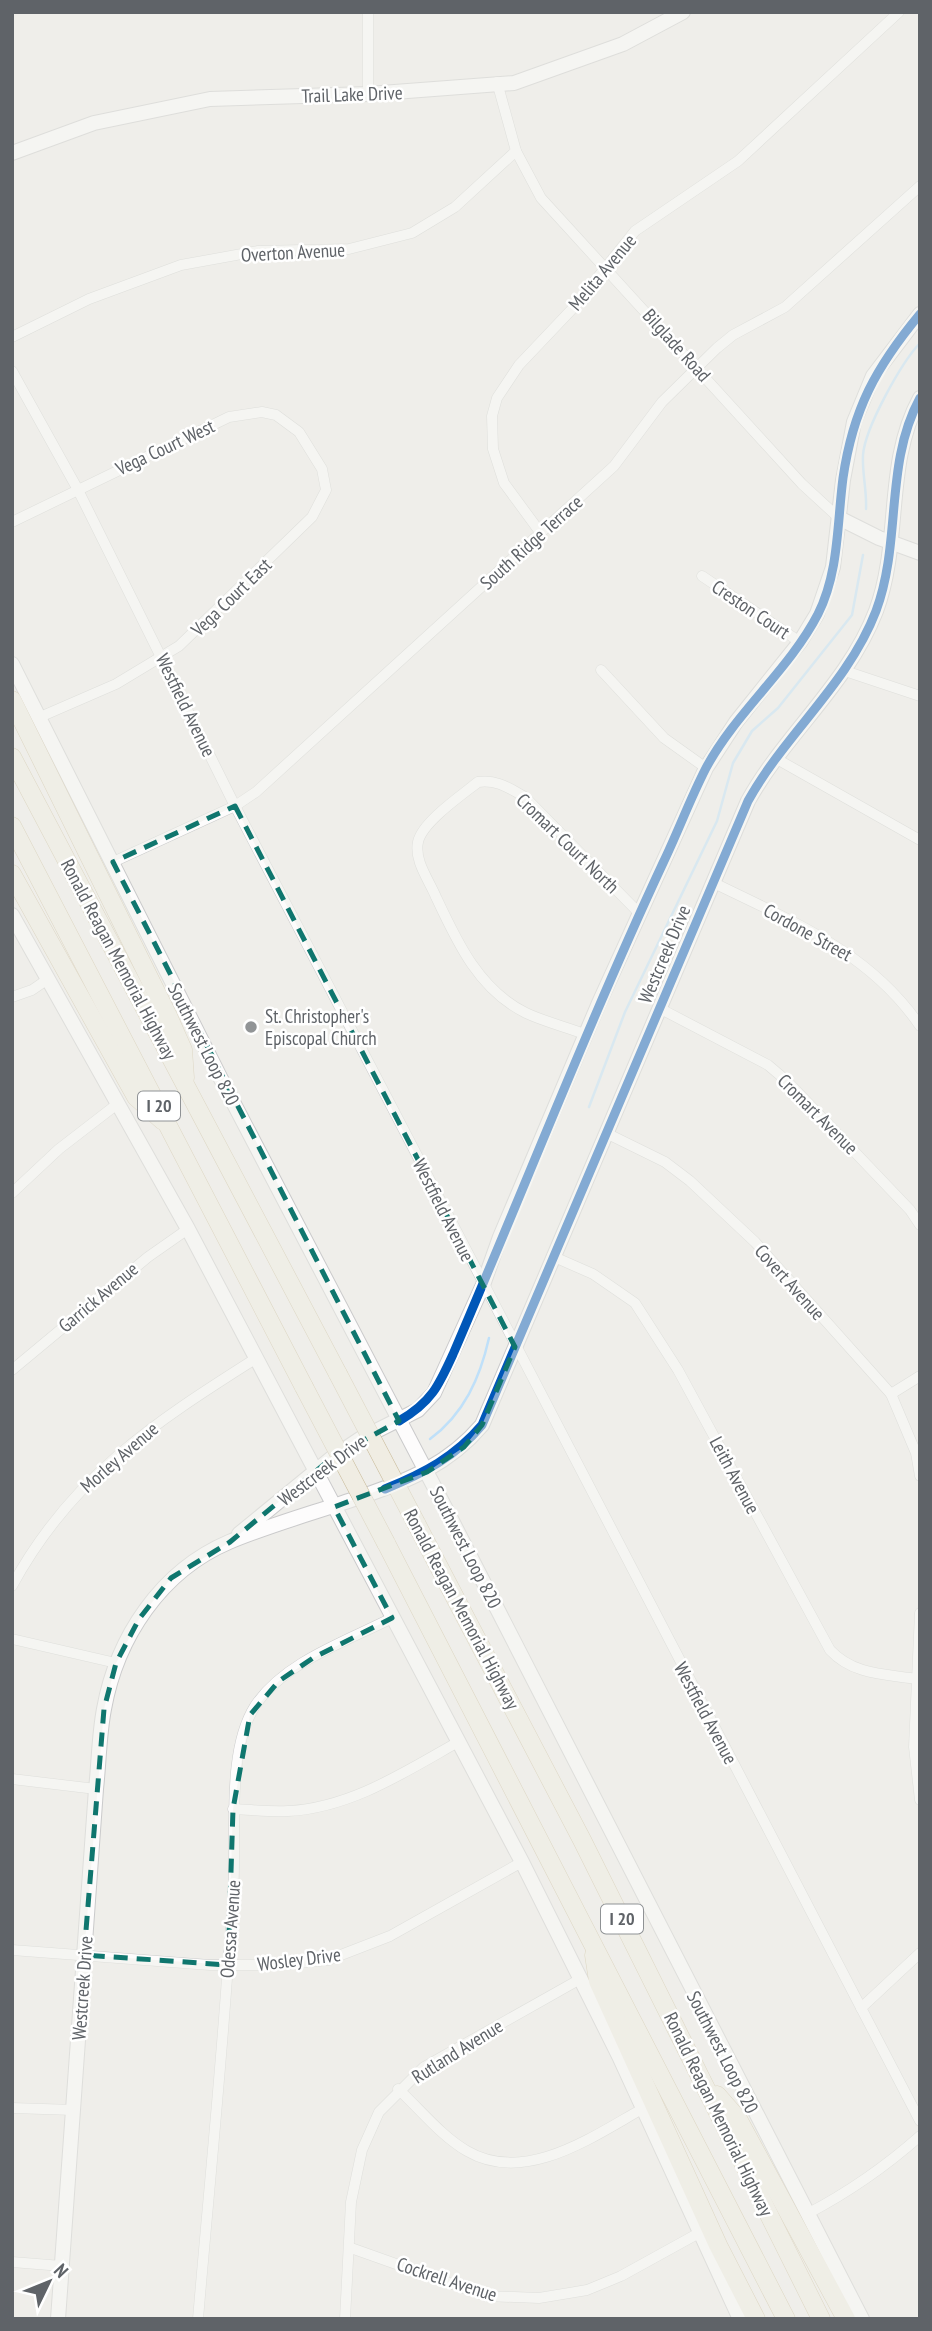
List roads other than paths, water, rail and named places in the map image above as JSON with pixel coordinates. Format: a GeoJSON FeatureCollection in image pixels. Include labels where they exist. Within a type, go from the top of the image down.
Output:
{"type":"FeatureCollection","features":[{"type":"Feature","properties":{"kind":"highway"},"geometry":{"type":"LineString","coordinates":[[12,700],[183,1049],[186,1085]]}},
{"type":"Feature","properties":{"kind":"highway","name":"Ronald Reagan Memorial Highway"},"geometry":{"type":"LineString","coordinates":[[12,757],[416,1523],[701,2078],[821,2319]]}},
{"type":"Feature","properties":{"kind":"highway","name":"Ronald Reagan Memorial Highway"},"geometry":{"type":"LineString","coordinates":[[12,826],[172,1130],[786,2319]]}},
{"type":"Feature","properties":{"kind":"highway"},"geometry":{"type":"LineString","coordinates":[[12,874],[136,1097],[172,1130]]}},
{"type":"Feature","properties":{"kind":"highway"},"geometry":{"type":"LineString","coordinates":[[592,1941],[598,1981],[713,2233],[756,2319]]}},
{"type":"Feature","properties":{"kind":"highway"},"geometry":{"type":"LineString","coordinates":[[701,2078],[738,2119],[846,2319]]}},
{"type":"Feature","properties":{"kind":"street"},"geometry":{"type":"LineString","coordinates":[[368,94],[369,12]]}},
{"type":"Feature","properties":{"kind":"street","name":"Trail Lake Drive"},"geometry":{"type":"LineString","coordinates":[[12,153],[94,123],[210,99],[368,94],[496,82],[514,83],[623,44],[683,12]]}},
{"type":"Feature","properties":{"kind":"street","name":"Melita Avenue"},"geometry":{"type":"LineString","coordinates":[[540,533],[516,502],[497,466],[492,449],[492,416],[497,398],[519,365],[607,268],[635,231],[738,162],[899,12]]}},
{"type":"Feature","properties":{"kind":"street","name":"Bilglade Road"},"geometry":{"type":"LineString","coordinates":[[496,82],[516,151],[541,198],[803,484],[839,518],[891,543],[920,553]]}},
{"type":"Feature","properties":{"kind":"street","name":"Overton Avenue"},"geometry":{"type":"LineString","coordinates":[[12,337],[89,299],[181,265],[258,251],[349,249],[412,233],[455,207],[516,151]]}},
{"type":"Feature","properties":{"kind":"street","name":"South Ridge Terrace"},"geometry":{"type":"LineString","coordinates":[[113,862],[235,806],[256,792],[614,466],[662,402],[696,367],[733,335],[785,307],[920,186]]}},
{"type":"Feature","properties":{"kind":"street","name":"Westcreek Drive"},"geometry":{"type":"LineString","coordinates":[[58,2319],[96,1789],[104,1709],[116,1663],[139,1619],[171,1578],[230,1542],[315,1471],[360,1439],[418,1410],[434,1393],[483,1285],[500,1237],[639,913],[706,768],[736,722],[800,642],[817,614],[827,589],[846,456],[860,408],[881,363],[920,314]]}},
{"type":"Feature","properties":{"kind":"street","name":"Westfield Avenue"},"geometry":{"type":"LineString","coordinates":[[12,371],[78,488],[235,806],[514,1347],[920,2122]]}},
{"type":"Feature","properties":{"kind":"street","name":"Westcreek Drive"},"geometry":{"type":"LineString","coordinates":[[230,1542],[427,1472],[464,1447],[482,1425],[748,801],[775,758],[845,671],[876,612],[886,578],[891,543],[898,458],[908,423],[920,398]]}},
{"type":"Feature","properties":{"kind":"street","name":"Vega Court West"},"geometry":{"type":"LineString","coordinates":[[12,522],[202,429],[247,413],[276,415],[288,421],[313,451]]}},
{"type":"Feature","properties":{"kind":"street","name":"Vega Court East"},"geometry":{"type":"LineString","coordinates":[[40,717],[116,684],[163,658],[179,646],[312,517],[326,490],[322,469],[313,451]]}},
{"type":"Feature","properties":{"kind":"street","name":"Creston Court"},"geometry":{"type":"LineString","coordinates":[[702,576],[800,642]]}},
{"type":"Feature","properties":{"kind":"street","name":"Southwest Loop 820"},"geometry":{"type":"LineString","coordinates":[[12,664],[221,1079],[427,1472],[862,2319]]}},
{"type":"Feature","properties":{"kind":"street"},"geometry":{"type":"LineString","coordinates":[[601,670],[663,738],[706,768]]}},
{"type":"Feature","properties":{"kind":"street"},"geometry":{"type":"LineString","coordinates":[[845,671],[920,696]]}},
{"type":"Feature","properties":{"kind":"street"},"geometry":{"type":"LineString","coordinates":[[775,758],[920,840]]}},
{"type":"Feature","properties":{"kind":"street","name":"Cromart Court North"},"geometry":{"type":"LineString","coordinates":[[587,1035],[527,1013],[502,998],[477,974],[450,927],[418,858],[418,840],[427,825],[478,782],[488,780],[505,785],[525,797],[639,913]]}},
{"type":"Feature","properties":{"kind":"street","name":"Cordone Street"},"geometry":{"type":"LineString","coordinates":[[714,883],[821,935],[861,962],[888,987],[920,1026]]}},
{"type":"Feature","properties":{"kind":"street"},"geometry":{"type":"LineString","coordinates":[[12,915],[116,1105],[188,1229],[522,1862],[582,1978],[740,2319]]}},
{"type":"Feature","properties":{"kind":"street"},"geometry":{"type":"LineString","coordinates":[[12,997],[32,990],[48,979]]}},
{"type":"Feature","properties":{"kind":"street","name":"Cromart Avenue"},"geometry":{"type":"LineString","coordinates":[[659,1008],[768,1065],[788,1082],[920,1225]]}},
{"type":"Feature","properties":{"kind":"street"},"geometry":{"type":"LineString","coordinates":[[12,1193],[59,1149],[116,1105]]}},
{"type":"Feature","properties":{"kind":"street","name":"Covert Avenue"},"geometry":{"type":"LineString","coordinates":[[606,1133],[665,1162],[718,1206],[755,1242],[891,1394],[916,1453],[920,1476]]}},
{"type":"Feature","properties":{"kind":"street","name":"Garrick Avenue"},"geometry":{"type":"LineString","coordinates":[[12,1370],[148,1256],[188,1229]]}},
{"type":"Feature","properties":{"kind":"street","name":"Leith Avenue"},"geometry":{"type":"LineString","coordinates":[[552,1256],[593,1274],[635,1303],[678,1370],[830,1650],[841,1662],[862,1671],[917,1679]]}},
{"type":"Feature","properties":{"kind":"street","name":"Morley Avenue"},"geometry":{"type":"LineString","coordinates":[[12,1586],[53,1523],[93,1476],[179,1408],[256,1359]]}},
{"type":"Feature","properties":{"kind":"street"},"geometry":{"type":"LineString","coordinates":[[891,1394],[920,1376]]}},
{"type":"Feature","properties":{"kind":"street"},"geometry":{"type":"LineString","coordinates":[[920,1614],[914,1748],[920,1800]]}},
{"type":"Feature","properties":{"kind":"street","name":"Odessa Avenue"},"geometry":{"type":"LineString","coordinates":[[198,2319],[228,1965],[234,1862],[233,1809],[243,1738],[257,1703],[279,1681],[313,1658],[392,1618]]}},
{"type":"Feature","properties":{"kind":"street"},"geometry":{"type":"LineString","coordinates":[[12,1639],[116,1663]]}},
{"type":"Feature","properties":{"kind":"street"},"geometry":{"type":"LineString","coordinates":[[233,1809],[290,1811],[354,1797],[391,1781],[458,1742]]}},
{"type":"Feature","properties":{"kind":"street"},"geometry":{"type":"LineString","coordinates":[[12,1779],[96,1789]]}},
{"type":"Feature","properties":{"kind":"street","name":"Wosley Drive"},"geometry":{"type":"LineString","coordinates":[[12,1950],[228,1965],[279,1965],[347,1955],[390,1936],[522,1862]]}},
{"type":"Feature","properties":{"kind":"street"},"geometry":{"type":"LineString","coordinates":[[861,2008],[920,1953]]}},
{"type":"Feature","properties":{"kind":"street","name":"Rutland Avenue"},"geometry":{"type":"LineString","coordinates":[[345,2319],[351,2248],[351,2202],[362,2150],[379,2112],[398,2089],[446,2053],[582,1978]]}},
{"type":"Feature","properties":{"kind":"street"},"geometry":{"type":"LineString","coordinates":[[398,2089],[457,2145],[490,2160],[518,2162],[553,2155],[642,2109]]}},
{"type":"Feature","properties":{"kind":"street"},"geometry":{"type":"LineString","coordinates":[[12,2108],[74,2110]]}},
{"type":"Feature","properties":{"kind":"street"},"geometry":{"type":"LineString","coordinates":[[807,2214],[844,2195],[891,2162],[920,2136]]}},
{"type":"Feature","properties":{"kind":"street","name":"Cockrell Avenue"},"geometry":{"type":"LineString","coordinates":[[351,2248],[486,2296],[539,2298],[587,2290],[621,2277],[699,2233]]}},
{"type":"Feature","properties":{"kind":"street"},"geometry":{"type":"LineString","coordinates":[[12,2262],[62,2266]]}},
{"type":"Feature","properties":{"kind":"waterway"},"geometry":{"type":"LineString","coordinates":[[866,509],[863,462],[865,443],[885,396],[920,343]]}},
{"type":"Feature","properties":{"kind":"waterway"},"geometry":{"type":"LineString","coordinates":[[589,1107],[625,1012],[717,821],[733,763],[752,731],[778,708],[852,615],[863,555]]}},
{"type":"Feature","properties":{"kind":"waterway"},"geometry":{"type":"LineString","coordinates":[[430,1439],[452,1418],[469,1394],[481,1367],[489,1338]]}},
{"type":"Feature","properties":{"kind":"place","name":"St. Christopher's Episcopal Church"},"geometry":{"type":"Point","coordinates":[251,1027]}}]}
